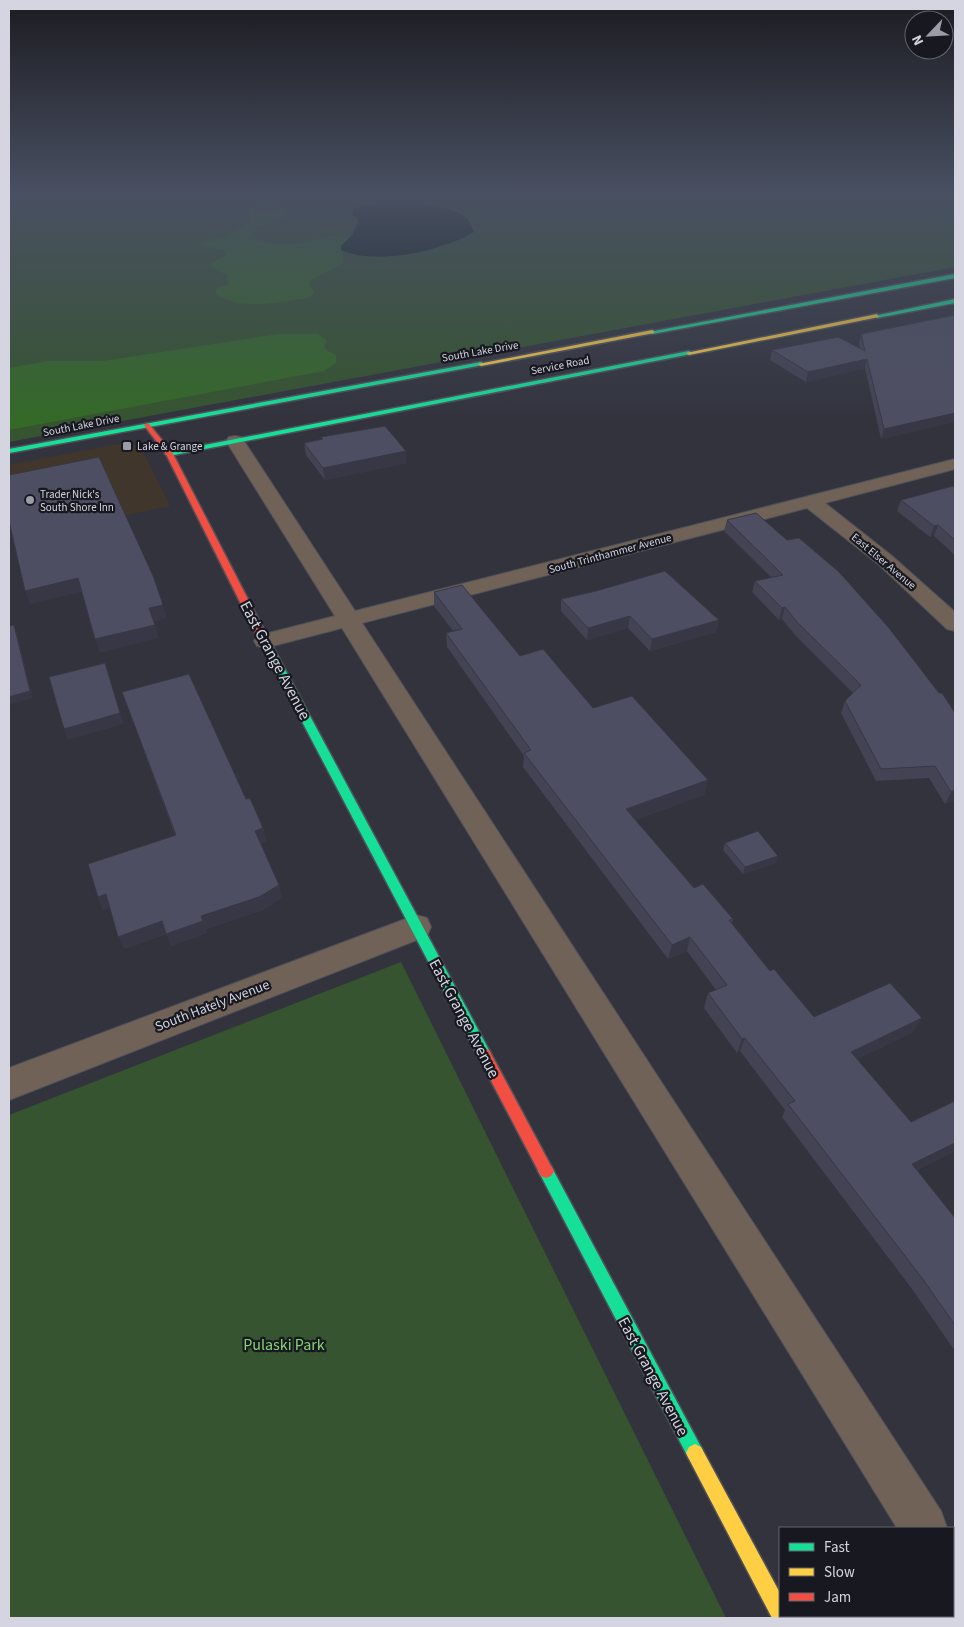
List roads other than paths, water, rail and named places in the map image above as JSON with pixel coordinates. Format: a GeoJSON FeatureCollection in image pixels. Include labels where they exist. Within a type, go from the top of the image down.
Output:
{"type":"FeatureCollection","features":[{"type":"Feature","properties":{"kind":"street","name":"South Lake Drive"},"geometry":{"type":"LineString","coordinates":[[9,452],[147,424],[955,276]]}},
{"type":"Feature","properties":{"kind":"street","name":"Service Road"},"geometry":{"type":"LineString","coordinates":[[169,454],[955,301]]}},
{"type":"Feature","properties":{"kind":"street","name":"East Grange Avenue"},"geometry":{"type":"LineString","coordinates":[[147,424],[169,454],[265,641],[779,1610]]}},
{"type":"Feature","properties":{"kind":"street"},"geometry":{"type":"LineString","coordinates":[[236,441],[923,1527]]}},
{"type":"Feature","properties":{"kind":"street","name":"South Trinthammer Avenue"},"geometry":{"type":"LineString","coordinates":[[265,641],[955,464]]}},
{"type":"Feature","properties":{"kind":"street","name":"East Elser Avenue"},"geometry":{"type":"LineString","coordinates":[[810,501],[885,560],[955,624]]}},
{"type":"Feature","properties":{"kind":"street","name":"South Hately Avenue"},"geometry":{"type":"LineString","coordinates":[[9,1084],[416,927]]}},
{"type":"Feature","properties":{"kind":"place","name":"Lake & Grange"},"geometry":{"type":"Point","coordinates":[127,446]}},
{"type":"Feature","properties":{"kind":"place","name":"Trader Nick's South Shore Inn"},"geometry":{"type":"Point","coordinates":[30,500]}},
{"type":"Feature","properties":{"kind":"park label","name":"Pulaski Park"},"geometry":{"type":"Point","coordinates":[284,1344]}}]}
